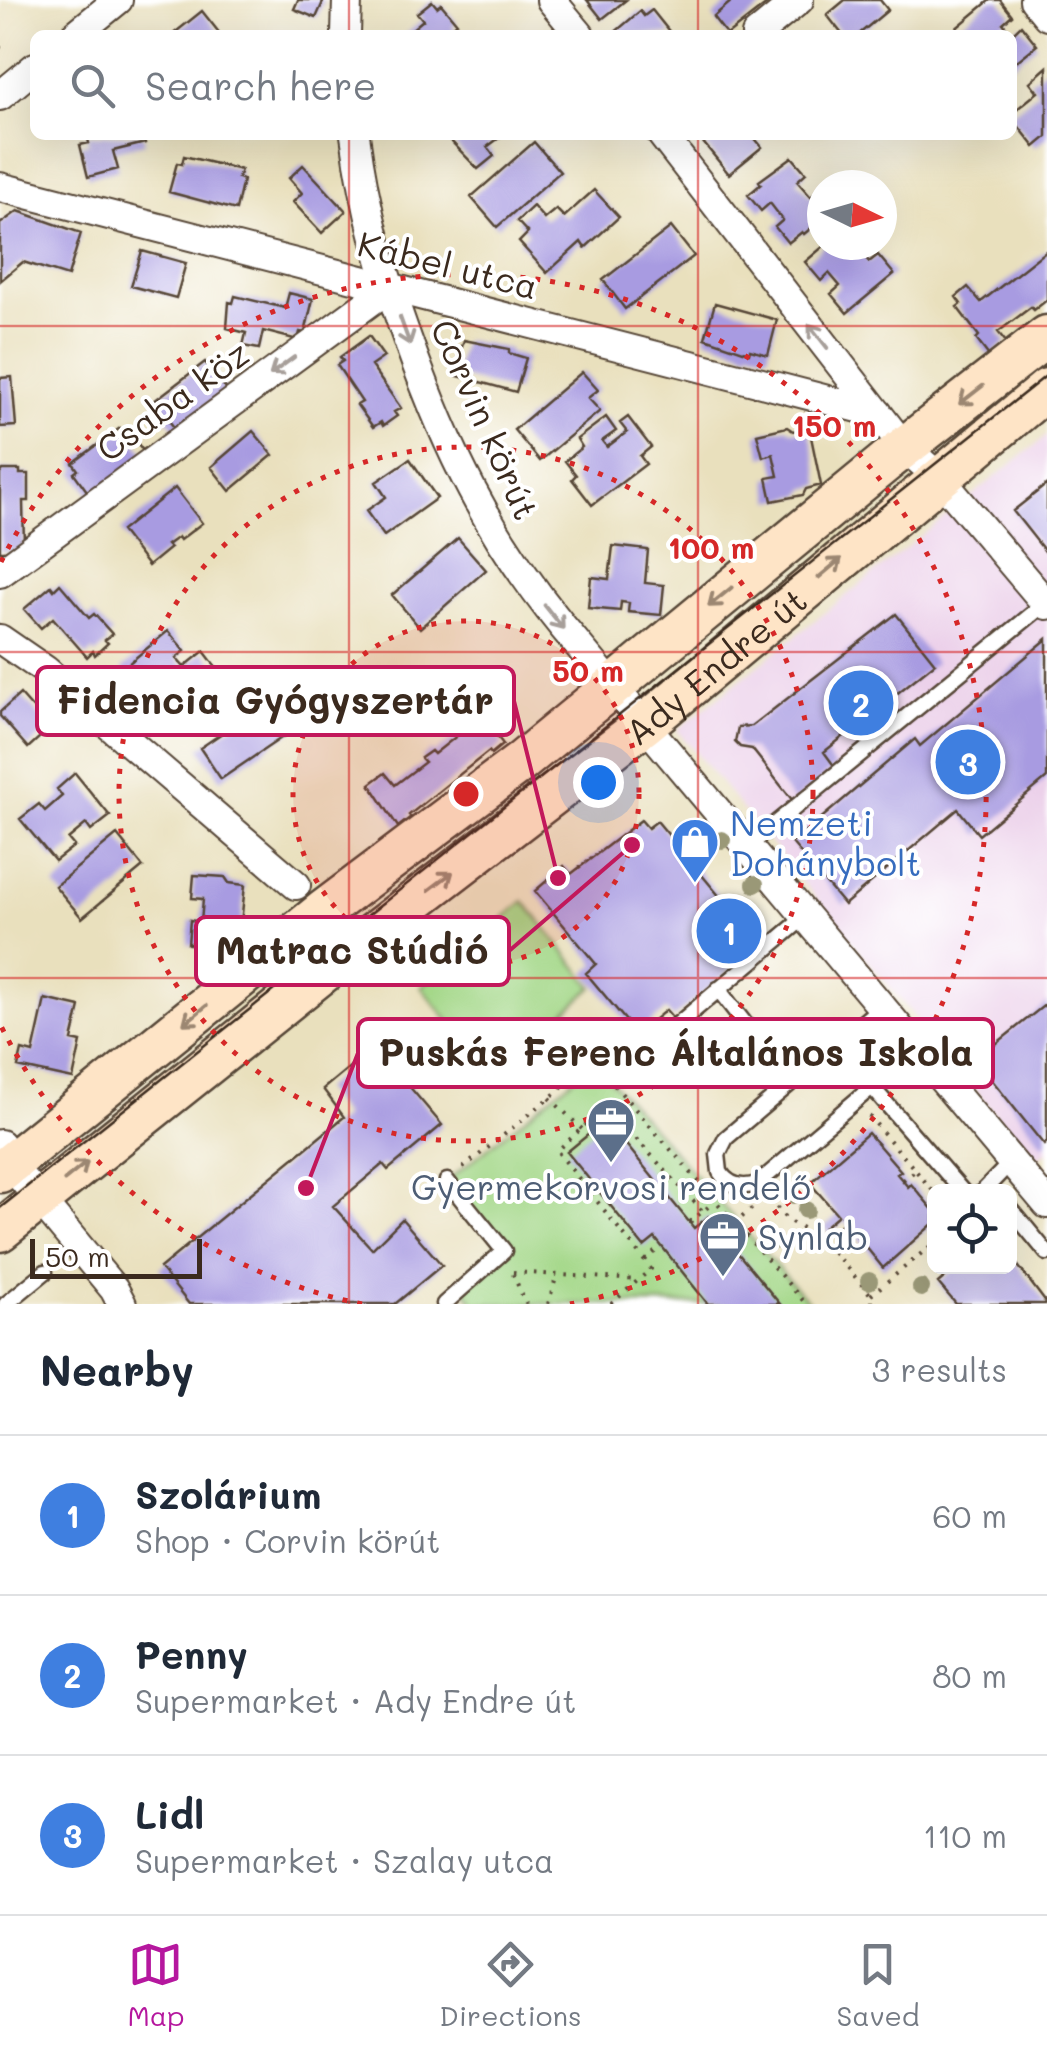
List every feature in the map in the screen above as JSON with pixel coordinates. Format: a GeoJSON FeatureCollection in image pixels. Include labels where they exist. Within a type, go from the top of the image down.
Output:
{"type":"FeatureCollection","features":[{"type":"Feature","properties":{"kind":"street"},"geometry":{"type":"LineString","coordinates":[[81,30],[118,0]]}},
{"type":"Feature","properties":{"kind":"street"},"geometry":{"type":"LineString","coordinates":[[346,0],[346,30]]}},
{"type":"Feature","properties":{"kind":"street"},"geometry":{"type":"LineString","coordinates":[[551,0],[576,30]]}},
{"type":"Feature","properties":{"kind":"street"},"geometry":{"type":"LineString","coordinates":[[762,30],[800,0]]}},
{"type":"Feature","properties":{"kind":"street"},"geometry":{"type":"LineString","coordinates":[[1034,0],[1047,16]]}},
{"type":"Feature","properties":{"kind":"street"},"geometry":{"type":"LineString","coordinates":[[0,96],[30,71]]}},
{"type":"Feature","properties":{"kind":"street","name":"Corvin körút"},"geometry":{"type":"LineString","coordinates":[[356,140],[371,227],[388,288],[434,412],[498,540],[528,584],[612,686],[1047,1204]]}},
{"type":"Feature","properties":{"kind":"street"},"geometry":{"type":"LineString","coordinates":[[666,140],[904,447],[938,478],[1046,604]]}},
{"type":"Feature","properties":{"kind":"street","name":"Kábel utca"},"geometry":{"type":"LineString","coordinates":[[0,187],[878,412]]}},
{"type":"Feature","properties":{"kind":"street","name":"Csaba köz"},"geometry":{"type":"LineString","coordinates":[[0,573],[388,288]]}},
{"type":"Feature","properties":{"kind":"street","name":"Ady Endre út"},"geometry":{"type":"LineString","coordinates":[[3,1160],[521,762],[904,447],[1047,336]]}},
{"type":"Feature","properties":{"kind":"street","name":"Ady Endre út"},"geometry":{"type":"LineString","coordinates":[[0,1231],[354,947],[644,724],[1047,389]]}},
{"type":"Feature","properties":{"kind":"street"},"geometry":{"type":"LineString","coordinates":[[0,639],[45,670],[296,886]]}},
{"type":"Feature","properties":{"kind":"street"},"geometry":{"type":"LineString","coordinates":[[3,1160],[41,1199],[122,1304]]}},
{"type":"Feature","properties":{"kind":"lane"},"geometry":{"type":"LineString","coordinates":[[749,845],[1046,604]]}},
{"type":"Feature","properties":{"kind":"lane"},"geometry":{"type":"LineString","coordinates":[[718,989],[753,1034],[708,1070],[672,1029],[718,989],[806,915]]}},
{"type":"Feature","properties":{"kind":"lane"},"geometry":{"type":"LineString","coordinates":[[883,1006],[726,1138],[718,1154],[720,1172],[732,1184],[757,1184],[872,1087],[956,1184]]}},
{"type":"Feature","properties":{"kind":"lane"},"geometry":{"type":"LineString","coordinates":[[993,1184],[1011,1162]]}},
{"type":"Feature","properties":{"kind":"lane"},"geometry":{"type":"LineString","coordinates":[[444,1304],[504,1251],[447,1181]]}},
{"type":"Feature","properties":{"kind":"lane"},"geometry":{"type":"LineString","coordinates":[[1017,1216],[1047,1252]]}},
{"type":"Feature","properties":{"kind":"lane"},"geometry":{"type":"LineString","coordinates":[[6,1304],[45,1272]]}},
{"type":"Feature","properties":{"kind":"path"},"geometry":{"type":"LineString","coordinates":[[447,1181],[594,1062],[806,1304]]}},
{"type":"Feature","properties":{"kind":"path"},"geometry":{"type":"LineString","coordinates":[[550,1098],[588,1135]]}},
{"type":"Feature","properties":{"kind":"path"},"geometry":{"type":"LineString","coordinates":[[610,1304],[651,1269],[557,1151],[606,1106],[708,1216]]}},
{"type":"Feature","properties":{"kind":"path"},"geometry":{"type":"LineString","coordinates":[[864,1112],[927,1184]]}},
{"type":"Feature","properties":{"kind":"path"},"geometry":{"type":"LineString","coordinates":[[903,1180],[916,1170]]}},
{"type":"Feature","properties":{"kind":"path"},"geometry":{"type":"LineString","coordinates":[[734,1224],[769,1197],[787,1220],[820,1236],[871,1295],[871,1304]]}},
{"type":"Feature","properties":{"kind":"path"},"geometry":{"type":"LineString","coordinates":[[690,1222],[714,1202]]}},
{"type":"Feature","properties":{"kind":"path"},"geometry":{"type":"LineString","coordinates":[[820,1236],[827,1230]]}},
{"type":"Feature","properties":{"kind":"path"},"geometry":{"type":"LineString","coordinates":[[645,1260],[662,1246]]}},
{"type":"Feature","properties":{"kind":"path"},"geometry":{"type":"LineString","coordinates":[[871,1295],[927,1250]]}},
{"type":"Feature","properties":{"kind":"path"},"geometry":{"type":"LineString","coordinates":[[504,1251],[526,1304]]}},
{"type":"Feature","properties":{"kind":"path"},"geometry":{"type":"LineString","coordinates":[[513,1272],[638,1280]]}},
{"type":"Feature","properties":{"kind":"path"},"geometry":{"type":"LineString","coordinates":[[548,1304],[556,1275]]}},
{"type":"Feature","properties":{"kind":"shaded area"},"geometry":{"type":"Polygon","coordinates":[[[1047,436],[1047,1151],[1034,1161],[677,730],[1047,436]]]}},
{"type":"Feature","properties":{"kind":"green space"},"geometry":{"type":"Polygon","coordinates":[[[524,901],[593,987],[494,1076],[421,987],[524,901]]]}},
{"type":"Feature","properties":{"kind":"green space"},"geometry":{"type":"Polygon","coordinates":[[[594,1062],[810,1304],[474,1304],[464,1288],[504,1251],[447,1181],[594,1062]]]}},
{"type":"Feature","properties":{"kind":"building"},"geometry":{"type":"Polygon","coordinates":[[[298,0],[324,0],[316,18],[294,9],[298,0]]]}},
{"type":"Feature","properties":{"kind":"building"},"geometry":{"type":"Polygon","coordinates":[[[587,0],[626,0],[602,19],[587,0]]]}},
{"type":"Feature","properties":{"kind":"building"},"geometry":{"type":"Polygon","coordinates":[[[733,0],[772,0],[733,30],[723,30],[713,17],[733,0]]]}},
{"type":"Feature","properties":{"kind":"building"},"geometry":{"type":"Polygon","coordinates":[[[845,0],[880,0],[888,10],[864,30],[839,30],[827,15],[845,0]]]}},
{"type":"Feature","properties":{"kind":"building"},"geometry":{"type":"Polygon","coordinates":[[[990,0],[1000,0],[1012,15],[1003,23],[1009,30],[954,30],[990,0]]]}},
{"type":"Feature","properties":{"kind":"building"},"geometry":{"type":"Polygon","coordinates":[[[432,1],[437,7],[441,4],[457,23],[452,27],[454,30],[411,30],[423,20],[417,13],[432,1]]]}},
{"type":"Feature","properties":{"kind":"building"},"geometry":{"type":"Polygon","coordinates":[[[652,10],[668,30],[618,30],[640,11],[644,16],[652,10]]]}},
{"type":"Feature","properties":{"kind":"building"},"geometry":{"type":"Polygon","coordinates":[[[202,11],[217,30],[178,30],[202,11]]]}},
{"type":"Feature","properties":{"kind":"building"},"geometry":{"type":"Polygon","coordinates":[[[1021,25],[1037,45],[1017,61],[1016,30],[1021,25]]]}},
{"type":"Feature","properties":{"kind":"building"},"geometry":{"type":"Polygon","coordinates":[[[1047,67],[1047,137],[1035,147],[1017,124],[1017,109],[1038,92],[1030,82],[1047,67]]]}},
{"type":"Feature","properties":{"kind":"building"},"geometry":{"type":"Polygon","coordinates":[[[88,140],[145,143],[113,151],[118,169],[88,177],[80,145],[88,140]]]}},
{"type":"Feature","properties":{"kind":"building"},"geometry":{"type":"Polygon","coordinates":[[[450,140],[496,140],[487,147],[494,156],[478,169],[450,140]]]}},
{"type":"Feature","properties":{"kind":"building"},"geometry":{"type":"Polygon","coordinates":[[[701,140],[756,140],[762,147],[729,174],[701,140]]]}},
{"type":"Feature","properties":{"kind":"building"},"geometry":{"type":"Polygon","coordinates":[[[534,142],[560,172],[497,227],[471,197],[534,142]]]}},
{"type":"Feature","properties":{"kind":"building"},"geometry":{"type":"Polygon","coordinates":[[[184,156],[241,170],[238,178],[243,180],[236,210],[169,192],[177,163],[182,164],[184,156]]]}},
{"type":"Feature","properties":{"kind":"building"},"geometry":{"type":"Polygon","coordinates":[[[792,157],[806,173],[797,181],[807,192],[807,232],[788,243],[775,227],[783,220],[770,203],[761,211],[748,195],[761,184],[759,181],[792,157]]]}},
{"type":"Feature","properties":{"kind":"building"},"geometry":{"type":"Polygon","coordinates":[[[303,165],[346,211],[322,233],[293,202],[302,193],[289,178],[303,165]]]}},
{"type":"Feature","properties":{"kind":"building"},"geometry":{"type":"Polygon","coordinates":[[[594,190],[619,217],[585,248],[581,242],[547,273],[519,242],[528,233],[517,221],[533,206],[544,219],[556,209],[564,217],[594,190]]]}},
{"type":"Feature","properties":{"kind":"building"},"geometry":{"type":"Polygon","coordinates":[[[18,211],[81,233],[68,276],[23,262],[0,281],[0,224],[18,211]]]}},
{"type":"Feature","properties":{"kind":"building"},"geometry":{"type":"Polygon","coordinates":[[[671,227],[694,256],[625,309],[603,280],[671,227]]]}},
{"type":"Feature","properties":{"kind":"building"},"geometry":{"type":"Polygon","coordinates":[[[1047,250],[1047,300],[998,332],[1006,342],[989,356],[957,307],[961,304],[956,297],[968,287],[981,302],[1047,250]]]}},
{"type":"Feature","properties":{"kind":"building"},"geometry":{"type":"Polygon","coordinates":[[[142,251],[186,263],[176,298],[131,286],[142,251]]]}},
{"type":"Feature","properties":{"kind":"building"},"geometry":{"type":"Polygon","coordinates":[[[882,260],[894,274],[847,313],[831,294],[840,286],[829,273],[821,281],[805,262],[882,260]]]}},
{"type":"Feature","properties":{"kind":"building"},"geometry":{"type":"Polygon","coordinates":[[[289,293],[313,299],[305,333],[300,332],[298,340],[263,331],[259,349],[243,346],[246,333],[227,328],[229,302],[233,303],[235,296],[285,308],[289,293]]]}},
{"type":"Feature","properties":{"kind":"building"},"geometry":{"type":"Polygon","coordinates":[[[715,303],[777,320],[768,355],[750,350],[749,353],[705,338],[715,303]]]}},
{"type":"Feature","properties":{"kind":"building"},"geometry":{"type":"Polygon","coordinates":[[[369,336],[384,357],[371,366],[401,408],[383,426],[381,422],[373,427],[357,405],[362,402],[337,365],[343,361],[340,357],[369,336]]]}},
{"type":"Feature","properties":{"kind":"building"},"geometry":{"type":"Polygon","coordinates":[[[464,340],[509,349],[509,353],[526,358],[516,392],[454,375],[464,340]]]}},
{"type":"Feature","properties":{"kind":"building"},"geometry":{"type":"Polygon","coordinates":[[[205,362],[227,390],[176,430],[154,401],[205,362]]]}},
{"type":"Feature","properties":{"kind":"building"},"geometry":{"type":"Polygon","coordinates":[[[582,372],[598,390],[588,398],[600,411],[540,461],[514,430],[582,372]]]}},
{"type":"Feature","properties":{"kind":"building"},"geometry":{"type":"Polygon","coordinates":[[[12,377],[16,426],[0,427],[0,378],[12,377]]]}},
{"type":"Feature","properties":{"kind":"building"},"geometry":{"type":"Polygon","coordinates":[[[606,417],[616,431],[602,441],[607,447],[627,432],[620,423],[628,417],[651,447],[640,456],[646,464],[592,505],[572,479],[576,475],[565,461],[582,447],[577,439],[606,417]]]}},
{"type":"Feature","properties":{"kind":"building"},"geometry":{"type":"Polygon","coordinates":[[[787,427],[793,431],[809,427],[821,485],[806,489],[803,495],[772,501],[767,478],[778,476],[773,454],[763,457],[757,434],[787,427]]]}},
{"type":"Feature","properties":{"kind":"building"},"geometry":{"type":"Polygon","coordinates":[[[120,428],[125,435],[129,432],[147,456],[92,498],[74,473],[78,470],[73,463],[120,428]]]}},
{"type":"Feature","properties":{"kind":"building"},"geometry":{"type":"Polygon","coordinates":[[[253,431],[273,455],[230,491],[211,467],[253,431]]]}},
{"type":"Feature","properties":{"kind":"building"},"geometry":{"type":"Polygon","coordinates":[[[410,459],[437,498],[384,536],[366,511],[386,497],[376,482],[410,459]]]}},
{"type":"Feature","properties":{"kind":"building"},"geometry":{"type":"Polygon","coordinates":[[[3,470],[29,474],[29,501],[23,501],[24,546],[16,551],[0,551],[3,470]]]}},
{"type":"Feature","properties":{"kind":"building"},"geometry":{"type":"Polygon","coordinates":[[[1047,484],[1047,554],[1013,511],[1047,484]]]}},
{"type":"Feature","properties":{"kind":"building"},"geometry":{"type":"Polygon","coordinates":[[[175,488],[202,523],[167,545],[170,548],[148,566],[121,531],[175,488]]]}},
{"type":"Feature","properties":{"kind":"building"},"geometry":{"type":"Polygon","coordinates":[[[458,538],[486,570],[420,628],[392,595],[458,538]]]}},
{"type":"Feature","properties":{"kind":"building"},"geometry":{"type":"Polygon","coordinates":[[[613,546],[648,550],[645,583],[664,585],[661,615],[628,612],[629,603],[621,602],[620,611],[588,608],[591,577],[609,579],[613,546]]]}},
{"type":"Feature","properties":{"kind":"building"},"geometry":{"type":"Polygon","coordinates":[[[60,584],[89,618],[94,614],[112,634],[95,655],[93,651],[87,657],[53,618],[41,628],[24,609],[51,586],[54,590],[60,584]]]}},
{"type":"Feature","properties":{"kind":"building"},"geometry":{"type":"Polygon","coordinates":[[[896,614],[935,663],[824,752],[835,767],[793,801],[752,749],[735,742],[738,727],[752,726],[896,614]]]}},
{"type":"Feature","properties":{"kind":"building"},"geometry":{"type":"Polygon","coordinates":[[[168,631],[185,651],[176,658],[184,667],[204,651],[220,672],[162,718],[146,699],[155,693],[146,681],[137,688],[122,669],[168,631]]]}},
{"type":"Feature","properties":{"kind":"building"},"geometry":{"type":"Polygon","coordinates":[[[1047,639],[1047,778],[979,835],[958,809],[844,905],[792,843],[915,739],[920,746],[1047,639]]]}},
{"type":"Feature","properties":{"kind":"building"},"geometry":{"type":"Polygon","coordinates":[[[20,694],[50,728],[28,748],[0,716],[20,694]]]}},
{"type":"Feature","properties":{"kind":"building"},"geometry":{"type":"Polygon","coordinates":[[[275,697],[296,728],[221,779],[200,748],[275,697]]]}},
{"type":"Feature","properties":{"kind":"building"},"geometry":{"type":"Polygon","coordinates":[[[468,707],[503,744],[491,754],[489,751],[398,827],[370,784],[385,773],[395,785],[425,762],[421,758],[431,751],[434,754],[463,731],[454,718],[468,707]]]}},
{"type":"Feature","properties":{"kind":"building"},"geometry":{"type":"Polygon","coordinates":[[[75,773],[110,816],[91,831],[86,824],[68,839],[74,846],[55,861],[20,819],[39,804],[45,811],[62,796],[57,789],[75,773]]]}},
{"type":"Feature","properties":{"kind":"building"},"geometry":{"type":"Polygon","coordinates":[[[641,820],[648,828],[657,821],[760,945],[673,1018],[666,1010],[637,1034],[586,973],[596,964],[535,891],[564,866],[571,874],[641,820]]]}},
{"type":"Feature","properties":{"kind":"building"},"geometry":{"type":"Polygon","coordinates":[[[117,835],[143,867],[82,918],[55,886],[117,835]]]}},
{"type":"Feature","properties":{"kind":"building"},"geometry":{"type":"Polygon","coordinates":[[[194,875],[225,877],[229,883],[245,885],[239,943],[223,942],[218,947],[188,944],[190,920],[201,922],[203,899],[192,898],[194,875]]]}},
{"type":"Feature","properties":{"kind":"building"},"geometry":{"type":"Polygon","coordinates":[[[45,999],[80,1007],[72,1040],[81,1042],[73,1079],[18,1067],[22,1050],[33,1053],[45,999]]]}},
{"type":"Feature","properties":{"kind":"building"},"geometry":{"type":"Polygon","coordinates":[[[1047,1003],[1047,1142],[1044,1145],[976,1060],[1047,1003]]]}},
{"type":"Feature","properties":{"kind":"building"},"geometry":{"type":"Polygon","coordinates":[[[375,1046],[442,1125],[388,1170],[383,1164],[333,1206],[372,1249],[402,1219],[442,1265],[395,1304],[189,1304],[160,1268],[344,1117],[323,1089],[375,1046]]]}},
{"type":"Feature","properties":{"kind":"building"},"geometry":{"type":"Polygon","coordinates":[[[606,1120],[694,1228],[708,1217],[780,1304],[708,1304],[655,1238],[644,1247],[567,1152],[606,1120]]]}},
{"type":"Feature","properties":{"kind":"building"},"geometry":{"type":"Polygon","coordinates":[[[868,1133],[901,1171],[897,1174],[927,1203],[927,1229],[883,1268],[845,1221],[830,1234],[824,1227],[838,1215],[810,1183],[868,1133]]]}},
{"type":"Feature","properties":{"kind":"building"},"geometry":{"type":"Polygon","coordinates":[[[1017,1264],[1047,1304],[956,1304],[938,1283],[949,1274],[1017,1274],[1017,1264]]]}},
{"type":"Feature","properties":{"kind":"tram line"},"geometry":{"type":"LineString","coordinates":[[0,1208],[1047,375]]}},
{"type":"Feature","properties":{"kind":"place","name":"Penny"},"geometry":{"type":"Point","coordinates":[861,703]}},
{"type":"Feature","properties":{"kind":"place","name":"Lidl"},"geometry":{"type":"Point","coordinates":[968,762]}},
{"type":"Feature","properties":{"kind":"place","name":"Matrac Stúdió"},"geometry":{"type":"Point","coordinates":[632,845]}},
{"type":"Feature","properties":{"kind":"place","name":"Fidencia Gyógyszertár"},"geometry":{"type":"Point","coordinates":[558,878]}},
{"type":"Feature","properties":{"kind":"place","name":"Nemzeti Dohánybolt"},"geometry":{"type":"Point","coordinates":[695,884]}},
{"type":"Feature","properties":{"kind":"place","name":"Szolárium"},"geometry":{"type":"Point","coordinates":[729,931]}},
{"type":"Feature","properties":{"kind":"place","name":"Gyermekorvosi rendelő"},"geometry":{"type":"Point","coordinates":[611,1164]}},
{"type":"Feature","properties":{"kind":"place","name":"Puskás Ferenc Általános Iskola"},"geometry":{"type":"Point","coordinates":[306,1188]}},
{"type":"Feature","properties":{"kind":"place","name":"Synlab"},"geometry":{"type":"Point","coordinates":[723,1278]}}]}
